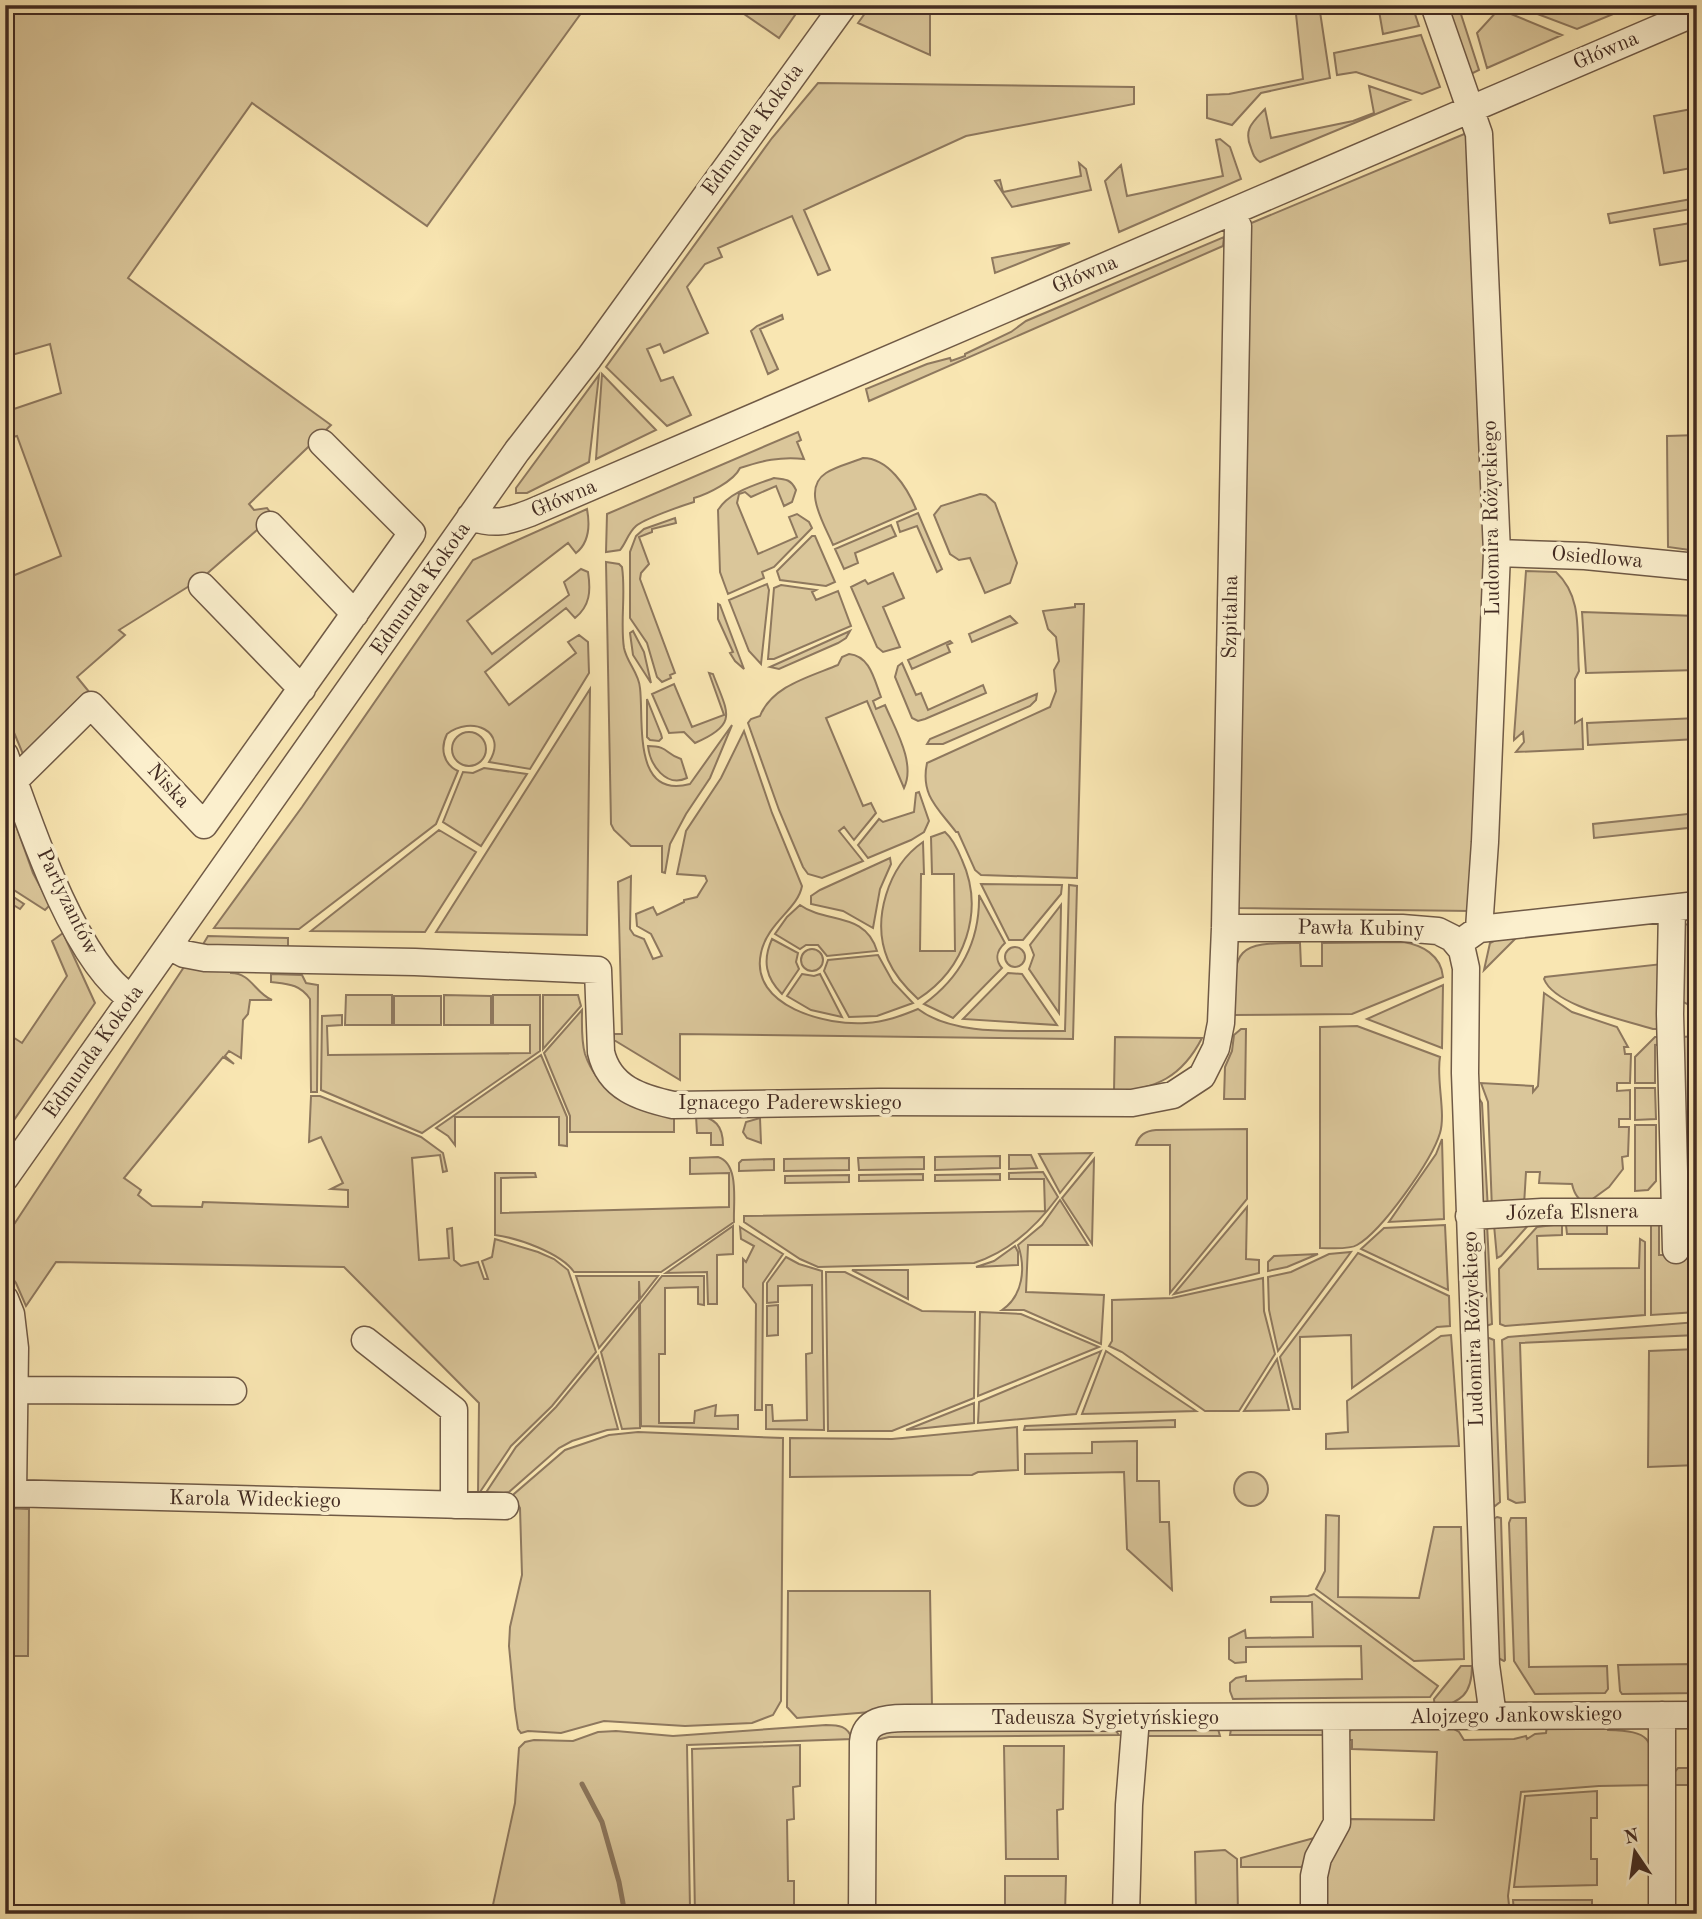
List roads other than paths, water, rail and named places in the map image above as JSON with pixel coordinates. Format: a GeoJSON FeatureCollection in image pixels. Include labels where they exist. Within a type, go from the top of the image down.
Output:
{"type":"FeatureCollection","features":[{"type":"Feature","properties":{"kind":"street","name":"Edmunda Kokota"},"geometry":{"type":"LineString","coordinates":[[5,1178],[517,451],[589,358],[844,5]]}},
{"type":"Feature","properties":{"kind":"street","name":"Ludomira Różyckiego"},"geometry":{"type":"LineString","coordinates":[[1434,5],[1479,134],[1497,553],[1486,816],[1466,968],[1465,1073],[1486,1665],[1493,1716]]}},
{"type":"Feature","properties":{"kind":"street","name":"Główna"},"geometry":{"type":"LineString","coordinates":[[470,517],[489,523],[500,523],[530,513],[1697,12]]}},
{"type":"Feature","properties":{"kind":"street","name":"Szpitalna"},"geometry":{"type":"LineString","coordinates":[[1221,1023],[1238,226],[1230,213]]}},
{"type":"Feature","properties":{"kind":"street","name":"Niska"},"geometry":{"type":"LineString","coordinates":[[14,781],[91,705],[204,825],[412,533],[322,443]]}},
{"type":"Feature","properties":{"kind":"street"},"geometry":{"type":"LineString","coordinates":[[270,525],[355,614]]}},
{"type":"Feature","properties":{"kind":"street","name":"Osiedlowa"},"geometry":{"type":"LineString","coordinates":[[1497,553],[1585,556],[1697,567]]}},
{"type":"Feature","properties":{"kind":"street"},"geometry":{"type":"LineString","coordinates":[[202,586],[302,690]]}},
{"type":"Feature","properties":{"kind":"street","name":"Partyzantów"},"geometry":{"type":"LineString","coordinates":[[5,755],[48,867],[87,949],[106,977],[131,999]]}},
{"type":"Feature","properties":{"kind":"street"},"geometry":{"type":"LineString","coordinates":[[1469,936],[1684,907],[1670,1014],[1676,1250]]}},
{"type":"Feature","properties":{"kind":"street","name":"Pawła Kubiny"},"geometry":{"type":"LineString","coordinates":[[1225,928],[1402,928],[1469,936]]}},
{"type":"Feature","properties":{"kind":"street","name":"Ignacego Paderewskiego"},"geometry":{"type":"LineString","coordinates":[[169,946],[184,954],[205,958],[415,962],[598,970],[601,1052],[604,1064],[612,1076],[633,1094],[673,1105],[1132,1103],[1173,1096],[1202,1076],[1216,1048],[1221,1023]]}},
{"type":"Feature","properties":{"kind":"street","name":"Józefa Elsnera"},"geometry":{"type":"LineString","coordinates":[[1469,1216],[1542,1212],[1675,1212]]}},
{"type":"Feature","properties":{"kind":"street"},"geometry":{"type":"LineString","coordinates":[[5,1299],[13,1324],[14,1390],[9,1494]]}},
{"type":"Feature","properties":{"kind":"street"},"geometry":{"type":"LineString","coordinates":[[365,1340],[454,1410],[454,1505]]}},
{"type":"Feature","properties":{"kind":"street"},"geometry":{"type":"LineString","coordinates":[[14,1390],[233,1391]]}},
{"type":"Feature","properties":{"kind":"street","name":"Karola Wideckiego"},"geometry":{"type":"LineString","coordinates":[[9,1494],[505,1506]]}},
{"type":"Feature","properties":{"kind":"street"},"geometry":{"type":"LineString","coordinates":[[1662,1715],[1662,1914]]}},
{"type":"Feature","properties":{"kind":"street","name":"Alojzego Jankowskiego"},"geometry":{"type":"LineString","coordinates":[[1336,1718],[1697,1715]]}},
{"type":"Feature","properties":{"kind":"street","name":"Tadeusza Sygietyńskiego"},"geometry":{"type":"LineString","coordinates":[[862,1914],[863,1742],[867,1730],[881,1720],[905,1717],[1336,1718]]}},
{"type":"Feature","properties":{"kind":"street"},"geometry":{"type":"LineString","coordinates":[[1126,1914],[1129,1805],[1136,1718]]}},
{"type":"Feature","properties":{"kind":"street"},"geometry":{"type":"LineString","coordinates":[[1314,1914],[1314,1876],[1318,1858],[1337,1823],[1336,1718]]}},
{"type":"Feature","properties":{"kind":"waterway"},"geometry":{"type":"LineString","coordinates":[[582,1784],[602,1822],[625,1914]]}}]}
